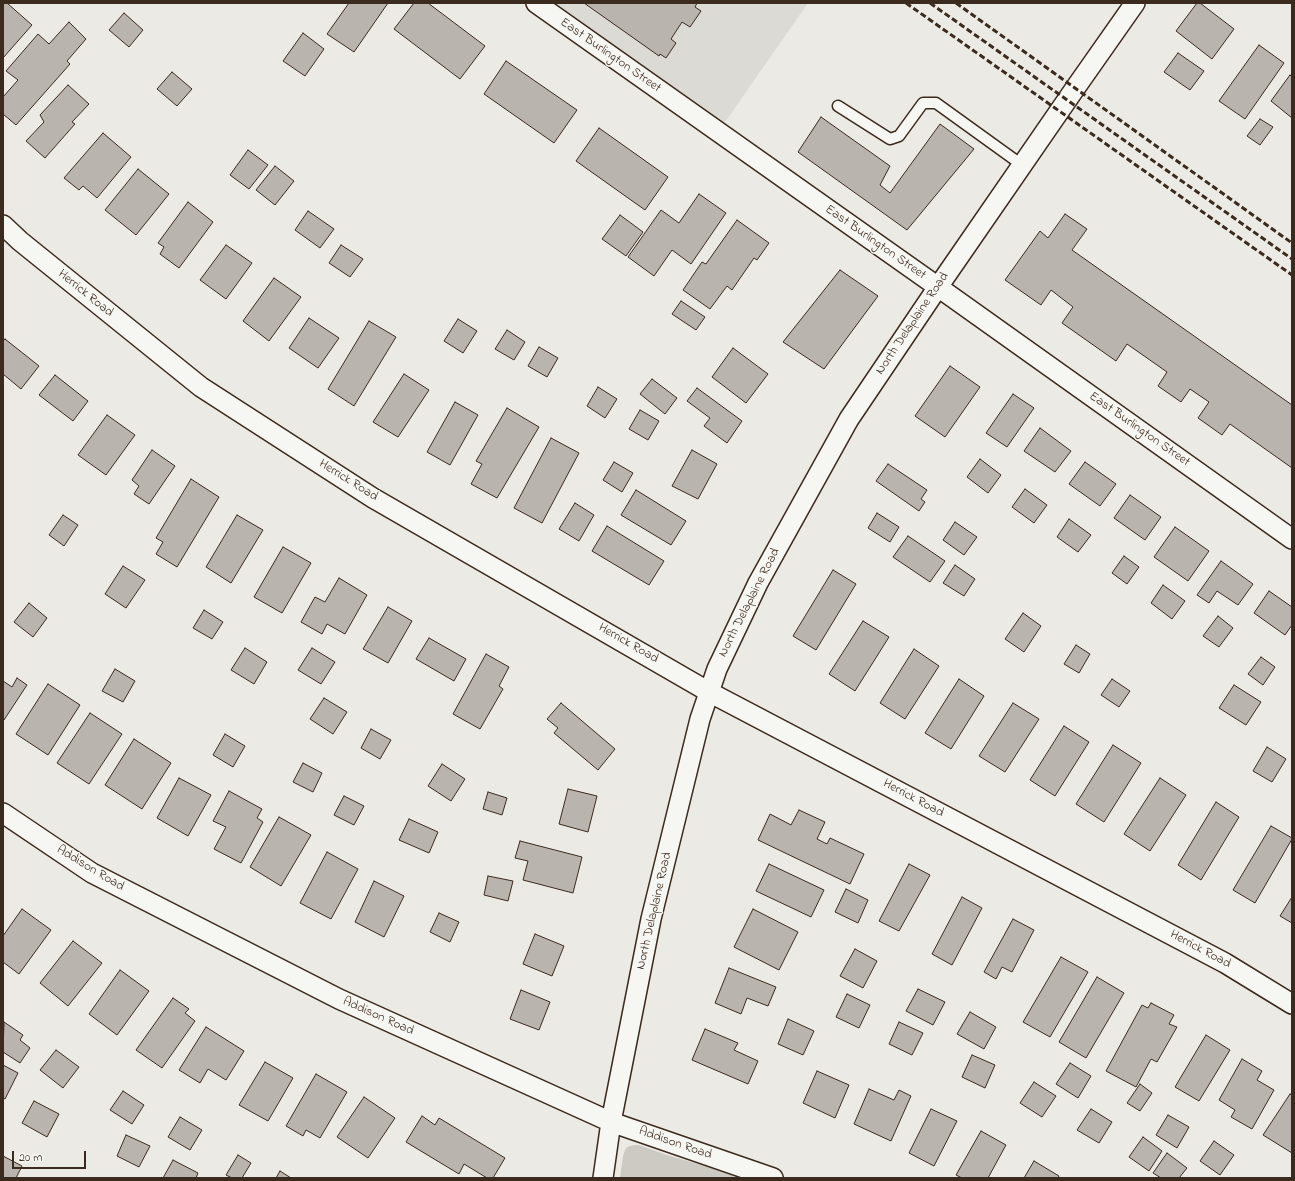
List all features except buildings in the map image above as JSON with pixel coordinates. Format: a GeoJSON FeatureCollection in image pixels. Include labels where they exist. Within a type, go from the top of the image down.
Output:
{"type":"FeatureCollection","features":[{"type":"Feature","properties":{"kind":"street","name":"East Burlington Street"},"geometry":{"type":"LineString","coordinates":[[536,3],[1292,539]]}},
{"type":"Feature","properties":{"kind":"street","name":"North Delaplaine Road"},"geometry":{"type":"LineString","coordinates":[[603,1178],[611,1122],[651,919],[700,719],[717,669],[758,583],[849,419],[938,287],[1135,3]]}},
{"type":"Feature","properties":{"kind":"street","name":"Herrick Road"},"geometry":{"type":"LineString","coordinates":[[3,225],[20,241],[201,388],[373,498],[709,692],[1225,963],[1292,1004]]}},
{"type":"Feature","properties":{"kind":"street","name":"Addison Road"},"geometry":{"type":"LineString","coordinates":[[3,813],[92,873],[339,999],[611,1122],[773,1178]]}},
{"type":"Feature","properties":{"kind":"lane"},"geometry":{"type":"LineString","coordinates":[[838,106],[890,140],[899,136],[923,103],[936,103],[1022,165]]}},
{"type":"Feature","properties":{"kind":"shaded area"},"geometry":{"type":"Polygon","coordinates":[[[531,3],[808,3],[716,135],[531,3]]]}},
{"type":"Feature","properties":{"kind":"shaded area"},"geometry":{"type":"Polygon","coordinates":[[[639,1145],[667,1155],[746,1178],[620,1178],[625,1150],[627,1147],[639,1145]]]}},
{"type":"Feature","properties":{"kind":"railway"},"geometry":{"type":"LineString","coordinates":[[906,3],[1292,275]]}},
{"type":"Feature","properties":{"kind":"railway"},"geometry":{"type":"LineString","coordinates":[[930,3],[1292,259]]}},
{"type":"Feature","properties":{"kind":"railway"},"geometry":{"type":"LineString","coordinates":[[956,3],[1292,243]]}}]}
